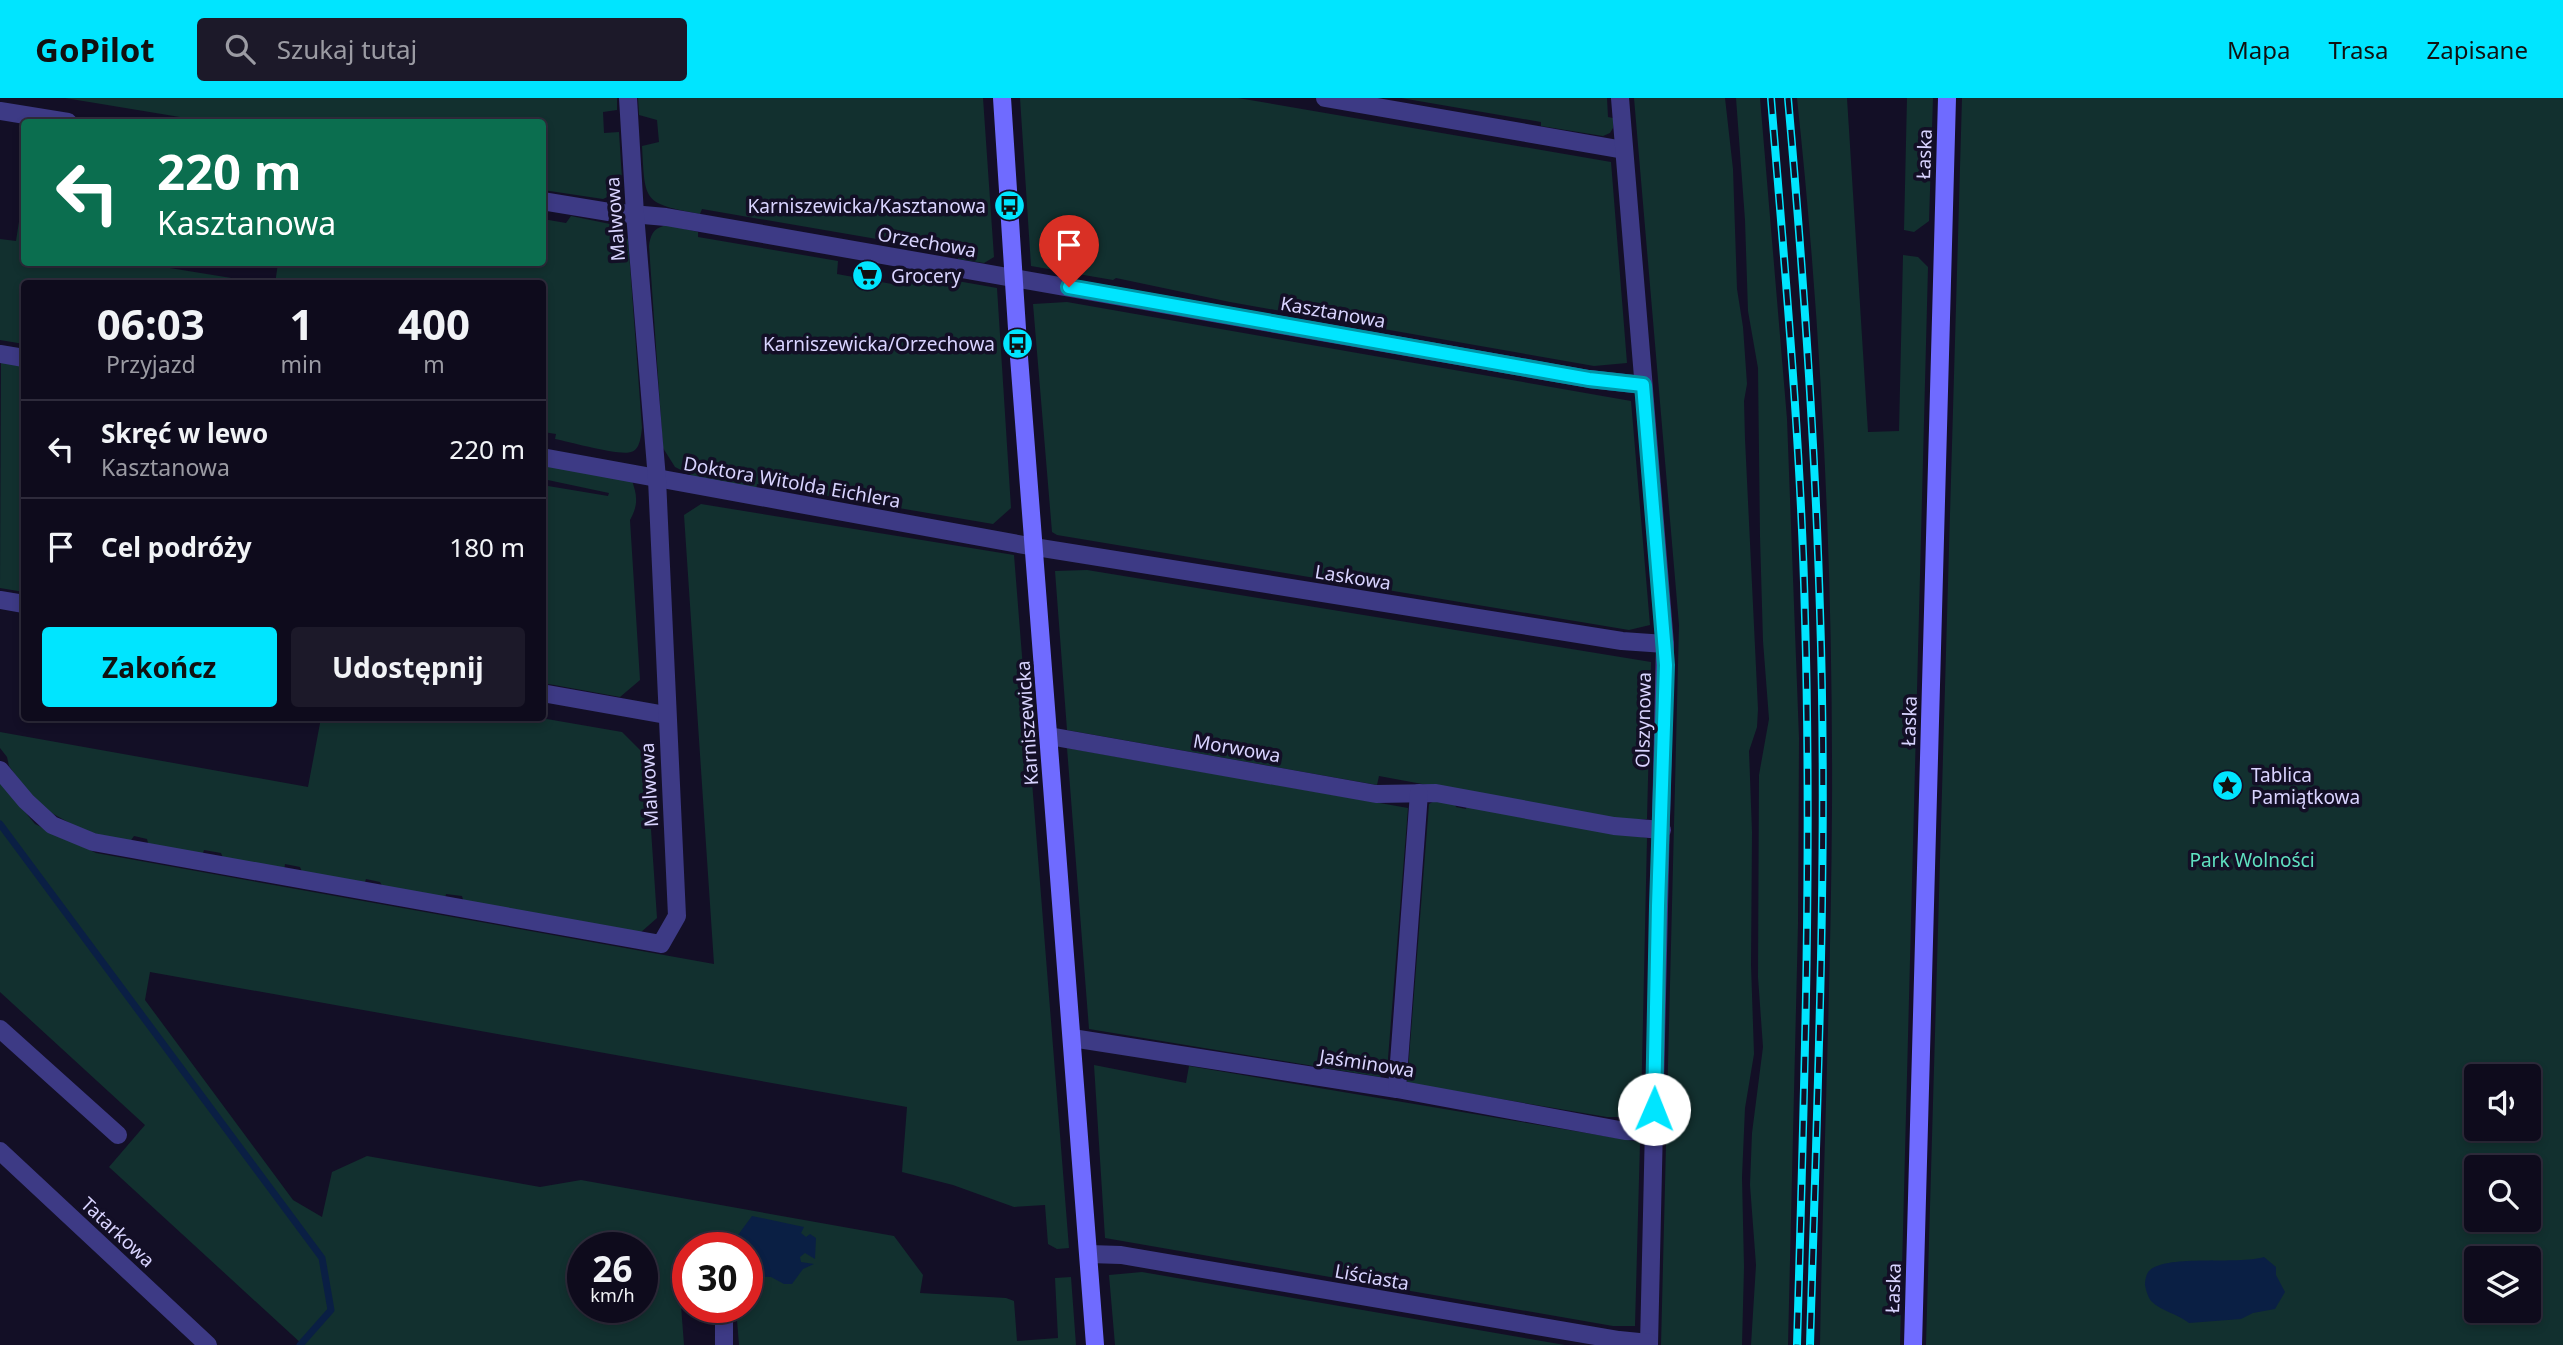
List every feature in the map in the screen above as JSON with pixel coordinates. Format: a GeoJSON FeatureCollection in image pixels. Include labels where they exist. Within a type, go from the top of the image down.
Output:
{"type":"FeatureCollection","features":[{"type":"Feature","properties":{"kind":"street","name":"Malwowa"},"geometry":{"type":"LineString","coordinates":[[0,770],[26,801],[52,825],[93,842],[661,944],[677,916],[657,479],[628,98]]}},
{"type":"Feature","properties":{"kind":"street","name":"Karniszewicka"},"geometry":{"type":"LineString","coordinates":[[1002,98],[1095,1345]]}},
{"type":"Feature","properties":{"kind":"street"},"geometry":{"type":"LineString","coordinates":[[1325,98],[1624,150]]}},
{"type":"Feature","properties":{"kind":"street","name":"Olszynowa"},"geometry":{"type":"LineString","coordinates":[[1620,98],[1665,644],[1649,1344]]}},
{"type":"Feature","properties":{"kind":"street","name":"Łaska"},"geometry":{"type":"LineString","coordinates":[[1913,1345],[1947,98]]}},
{"type":"Feature","properties":{"kind":"street"},"geometry":{"type":"LineString","coordinates":[[0,111],[49,119]]}},
{"type":"Feature","properties":{"kind":"street","name":"Orzechowa"},"geometry":{"type":"LineString","coordinates":[[546,202],[666,217],[979,273],[1015,277]]}},
{"type":"Feature","properties":{"kind":"street","name":"Kasztanowa"},"geometry":{"type":"LineString","coordinates":[[1015,277],[1589,379],[1643,385]]}},
{"type":"Feature","properties":{"kind":"street"},"geometry":{"type":"LineString","coordinates":[[0,354],[21,358]]}},
{"type":"Feature","properties":{"kind":"street","name":"Doktora Witolda Eichlera"},"geometry":{"type":"LineString","coordinates":[[546,458],[1035,547]]}},
{"type":"Feature","properties":{"kind":"street","name":"Laskowa"},"geometry":{"type":"LineString","coordinates":[[1035,547],[1608,639],[1665,644]]}},
{"type":"Feature","properties":{"kind":"street"},"geometry":{"type":"LineString","coordinates":[[0,600],[21,604]]}},
{"type":"Feature","properties":{"kind":"street"},"geometry":{"type":"LineString","coordinates":[[546,695],[666,715]]}},
{"type":"Feature","properties":{"kind":"street","name":"Morwowa"},"geometry":{"type":"LineString","coordinates":[[1049,736],[1376,794],[1436,793],[1614,826],[1662,830]]}},
{"type":"Feature","properties":{"kind":"street"},"geometry":{"type":"LineString","coordinates":[[1397,1089],[1419,793]]}},
{"type":"Feature","properties":{"kind":"street"},"geometry":{"type":"LineString","coordinates":[[0,1029],[118,1135]]}},
{"type":"Feature","properties":{"kind":"street","name":"Jaśminowa"},"geometry":{"type":"LineString","coordinates":[[1072,1038],[1397,1089],[1625,1131],[1654,1132]]}},
{"type":"Feature","properties":{"kind":"street","name":"Tatarkowa"},"geometry":{"type":"LineString","coordinates":[[0,1151],[208,1345]]}},
{"type":"Feature","properties":{"kind":"street","name":"Liściasta"},"geometry":{"type":"LineString","coordinates":[[1089,1254],[1121,1255],[1649,1344]]}},
{"type":"Feature","properties":{"kind":"street"},"geometry":{"type":"LineString","coordinates":[[724,1323],[724,1345]]}},
{"type":"Feature","properties":{"kind":"green space"},"geometry":{"type":"Polygon","coordinates":[[[65,98],[617,98],[617,110],[603,112],[604,133],[619,132],[622,179],[616,193],[603,199],[546,190],[546,119],[192,119],[65,98]]]}},
{"type":"Feature","properties":{"kind":"green space"},"geometry":{"type":"Polygon","coordinates":[[[638,98],[983,98],[994,257],[984,263],[958,259],[958,253],[702,209],[700,214],[657,203],[647,190],[644,179],[642,146],[659,142],[657,120],[639,115],[638,98]]]}},
{"type":"Feature","properties":{"kind":"green space"},"geometry":{"type":"Polygon","coordinates":[[[1020,98],[1238,98],[1611,162],[1627,363],[1594,366],[1230,302],[1116,278],[1113,280],[1031,266],[1020,98]]]}},
{"type":"Feature","properties":{"kind":"green space"},"geometry":{"type":"Polygon","coordinates":[[[1401,98],[1607,98],[1608,117],[1613,118],[1613,128],[1603,136],[1541,126],[1541,122],[1401,98]]]}},
{"type":"Feature","properties":{"kind":"green space"},"geometry":{"type":"Polygon","coordinates":[[[1634,98],[1725,98],[1733,169],[1737,289],[1747,384],[1744,401],[1745,439],[1758,709],[1757,727],[1749,751],[1754,1054],[1745,1108],[1742,1177],[1742,1345],[1661,1345],[1679,625],[1634,98]]]}},
{"type":"Feature","properties":{"kind":"green space"},"geometry":{"type":"Polygon","coordinates":[[[1736,98],[1760,98],[1787,419],[1799,738],[1798,924],[1788,1345],[1751,1345],[1756,1265],[1750,1185],[1752,1133],[1763,1047],[1758,977],[1759,775],[1769,719],[1763,641],[1758,368],[1748,311],[1745,220],[1736,98]]]}},
{"type":"Feature","properties":{"kind":"green space"},"geometry":{"type":"Polygon","coordinates":[[[1797,98],[1847,98],[1868,432],[1899,431],[1903,255],[1918,257],[1928,267],[1900,1345],[1820,1345],[1832,717],[1824,451],[1813,274],[1797,98]]]}},
{"type":"Feature","properties":{"kind":"green space"},"geometry":{"type":"Polygon","coordinates":[[[1907,98],[1933,98],[1929,221],[1914,232],[1904,230],[1907,98]]]}},
{"type":"Feature","properties":{"kind":"green space","name":"Park Wolności"},"geometry":{"type":"Polygon","coordinates":[[[1962,98],[2563,98],[2563,1345],[1926,1345],[1962,98]]]}},
{"type":"Feature","properties":{"kind":"green space"},"geometry":{"type":"Polygon","coordinates":[[[21,208],[21,266],[157,266],[244,280],[21,280],[21,344],[0,340],[0,239],[16,241],[21,208]]]}},
{"type":"Feature","properties":{"kind":"green space"},"geometry":{"type":"Polygon","coordinates":[[[571,216],[615,225],[628,239],[642,428],[638,446],[631,452],[617,452],[555,439],[556,434],[546,432],[546,280],[276,280],[278,266],[546,266],[546,220],[566,223],[571,216]]]}},
{"type":"Feature","properties":{"kind":"green space"},"geometry":{"type":"Polygon","coordinates":[[[667,225],[698,232],[698,237],[838,261],[837,274],[892,284],[895,270],[997,288],[1011,508],[993,524],[757,484],[756,490],[699,479],[675,467],[663,448],[649,246],[654,232],[667,225]]]}},
{"type":"Feature","properties":{"kind":"green space"},"geometry":{"type":"Polygon","coordinates":[[[1067,302],[1631,401],[1650,625],[1629,630],[1057,535],[1052,532],[1033,304],[1067,302]]]}},
{"type":"Feature","properties":{"kind":"green space"},"geometry":{"type":"Polygon","coordinates":[[[1,362],[21,365],[21,592],[0,588],[1,362]]]}},
{"type":"Feature","properties":{"kind":"green space"},"geometry":{"type":"Polygon","coordinates":[[[546,462],[631,478],[633,484],[636,504],[630,520],[640,680],[620,697],[546,684],[546,486],[608,496],[609,493],[546,480],[546,462]]]}},
{"type":"Feature","properties":{"kind":"green space"},"geometry":{"type":"Polygon","coordinates":[[[701,504],[1014,555],[1069,1248],[1057,1249],[1048,1244],[1045,1205],[1014,1207],[953,1185],[902,1172],[907,1107],[150,972],[145,1000],[293,1200],[322,1217],[332,1172],[367,1156],[540,1187],[581,1180],[894,1236],[923,1275],[920,1293],[1006,1298],[1014,1301],[1017,1341],[1058,1338],[1055,1278],[1071,1277],[1076,1345],[739,1345],[737,1323],[763,1323],[763,1232],[672,1232],[672,1323],[682,1323],[684,1345],[303,1345],[109,1167],[145,1125],[0,992],[0,782],[35,824],[96,853],[714,964],[684,515],[701,504]]]}},
{"type":"Feature","properties":{"kind":"green space"},"geometry":{"type":"Polygon","coordinates":[[[1087,570],[1651,662],[1647,819],[1617,820],[1379,776],[1377,785],[1067,730],[1055,571],[1087,570]]]}},
{"type":"Feature","properties":{"kind":"green space"},"geometry":{"type":"Polygon","coordinates":[[[546,719],[622,732],[646,756],[657,918],[640,933],[464,903],[462,896],[446,894],[445,899],[384,889],[380,882],[366,879],[364,885],[303,874],[300,867],[285,864],[284,871],[224,860],[221,853],[204,850],[202,856],[149,847],[147,839],[134,836],[129,843],[95,837],[37,805],[9,766],[7,757],[0,748],[0,732],[308,787],[320,721],[546,721],[546,719]]]}},
{"type":"Feature","properties":{"kind":"green space"},"geometry":{"type":"Polygon","coordinates":[[[1067,748],[1408,808],[1387,1071],[1380,1077],[1089,1029],[1067,748]]]}},
{"type":"Feature","properties":{"kind":"green space"},"geometry":{"type":"Polygon","coordinates":[[[1436,800],[1466,809],[1467,805],[1647,838],[1641,1110],[1635,1117],[1607,1117],[1407,1083],[1429,804],[1436,800]]]}},
{"type":"Feature","properties":{"kind":"green space"},"geometry":{"type":"Polygon","coordinates":[[[1094,1065],[1186,1083],[1189,1066],[1640,1142],[1635,1326],[1613,1326],[1105,1238],[1094,1065]]]}},
{"type":"Feature","properties":{"kind":"green space"},"geometry":{"type":"Polygon","coordinates":[[[1142,1272],[1565,1345],[1115,1345],[1109,1275],[1142,1272]]]}},
{"type":"Feature","properties":{"kind":"water"},"geometry":{"type":"Polygon","coordinates":[[[752,1216],[804,1227],[801,1233],[806,1237],[810,1234],[816,1238],[815,1259],[805,1253],[800,1257],[801,1262],[814,1264],[803,1269],[792,1284],[763,1277],[763,1232],[740,1232],[752,1216]]]}},
{"type":"Feature","properties":{"kind":"water"},"geometry":{"type":"Polygon","coordinates":[[[2264,1257],[2276,1267],[2276,1275],[2285,1292],[2275,1309],[2253,1313],[2241,1319],[2189,1323],[2155,1304],[2147,1292],[2146,1277],[2150,1270],[2159,1265],[2264,1257]]]}},
{"type":"Feature","properties":{"kind":"waterway"},"geometry":{"type":"LineString","coordinates":[[0,824],[322,1258],[331,1310],[300,1345]]}},
{"type":"Feature","properties":{"kind":"railway"},"geometry":{"type":"LineString","coordinates":[[1771,98],[1796,422],[1807,708],[1806,981],[1797,1345]]}},
{"type":"Feature","properties":{"kind":"railway"},"geometry":{"type":"LineString","coordinates":[[1788,98],[1812,419],[1822,703],[1821,978],[1810,1345]]}},
{"type":"Feature","properties":{"kind":"place","name":"Karniszewicka/Kasztanowa"},"geometry":{"type":"Point","coordinates":[1009,206]}},
{"type":"Feature","properties":{"kind":"place","name":"Grocery"},"geometry":{"type":"Point","coordinates":[868,276]}},
{"type":"Feature","properties":{"kind":"place","name":"Karniszewicka/Orzechowa"},"geometry":{"type":"Point","coordinates":[1018,344]}},
{"type":"Feature","properties":{"kind":"place","name":"Tablica Pamiątkowa"},"geometry":{"type":"Point","coordinates":[2228,786]}},
{"type":"Feature","properties":{"kind":"route"},"geometry":{"type":"LineString","coordinates":[[1069,287],[1589,379],[1643,385],[1666,665],[1654,1109]]}}]}
